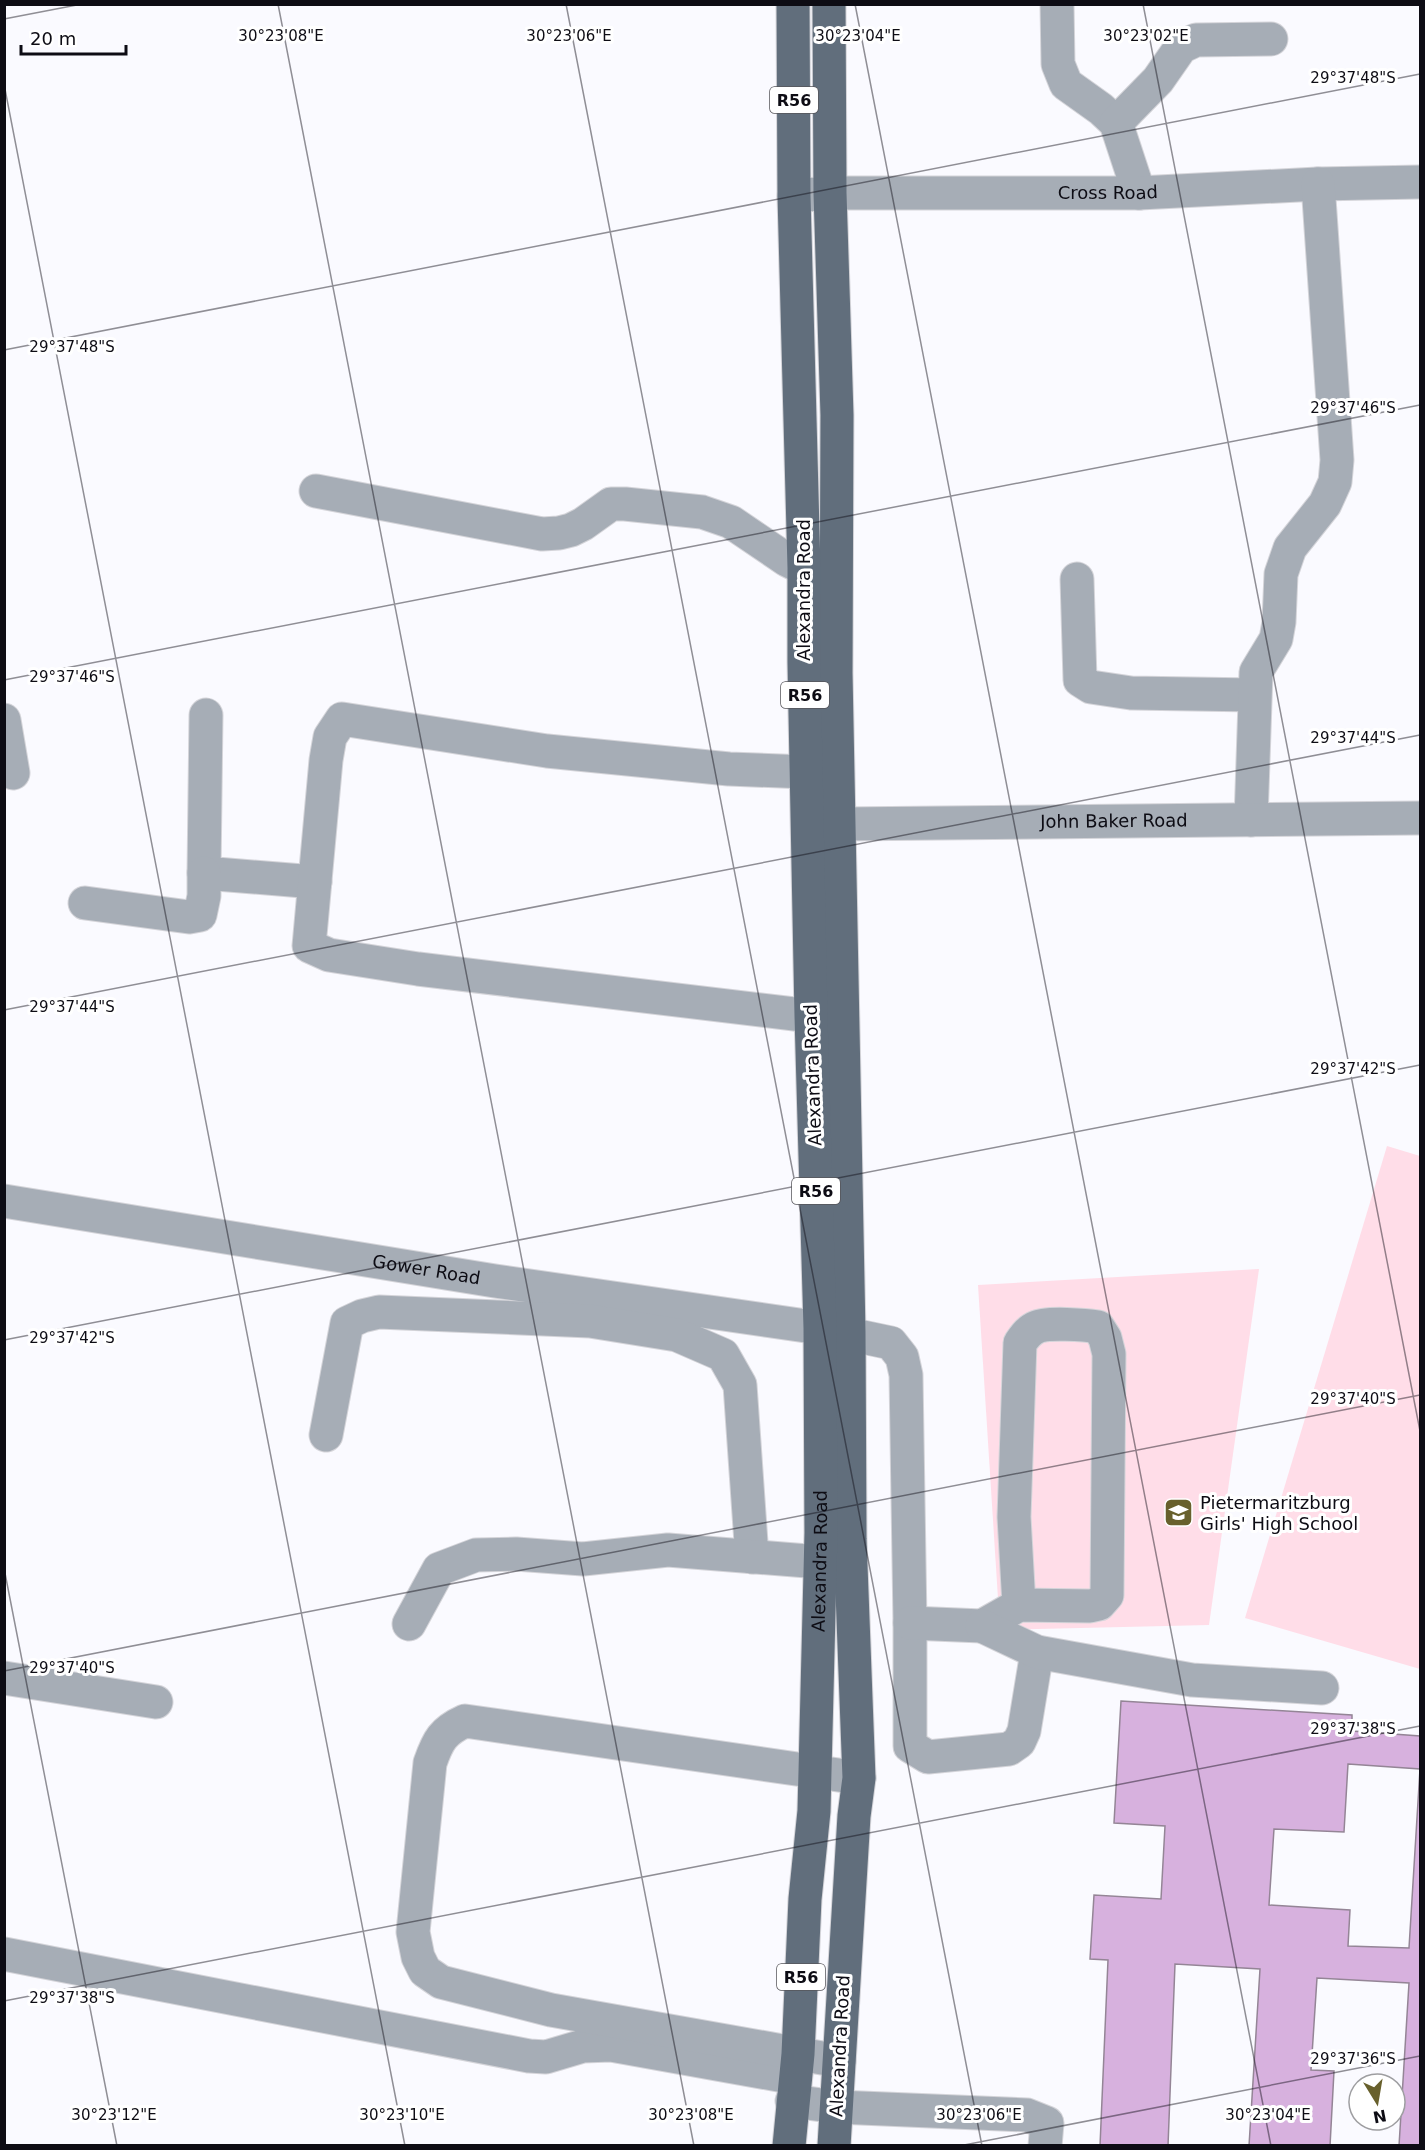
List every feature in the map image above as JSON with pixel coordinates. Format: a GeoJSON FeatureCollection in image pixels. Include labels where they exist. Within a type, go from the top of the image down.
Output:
{"type":"FeatureCollection","features":[{"type":"Feature","properties":{"kind":"main road","name":"Alexandra Road"},"geometry":{"type":"LineString","coordinates":[[793,4],[794,196],[804,568],[811,1016],[850,1539],[859,1778],[854,1816],[834,2145]]}},
{"type":"Feature","properties":{"kind":"main road","name":"Alexandra Road"},"geometry":{"type":"LineString","coordinates":[[789,2145],[805,1899],[814,1811],[820,1563],[834,1330],[840,824],[836,672],[837,415],[830,193],[829,4]]}},
{"type":"Feature","properties":{"kind":"street"},"geometry":{"type":"LineString","coordinates":[[1057,4],[1058,64],[1066,84],[1101,109],[1116,123],[1139,193]]}},
{"type":"Feature","properties":{"kind":"street"},"geometry":{"type":"LineString","coordinates":[[1116,123],[1158,80],[1181,47],[1196,40],[1271,39]]}},
{"type":"Feature","properties":{"kind":"street","name":"Cross Road"},"geometry":{"type":"LineString","coordinates":[[794,196],[830,193],[1139,193],[1318,184],[1420,182]]}},
{"type":"Feature","properties":{"kind":"street"},"geometry":{"type":"LineString","coordinates":[[1251,819],[1256,672],[1276,639],[1281,574],[1290,548],[1325,504],[1335,482],[1336,460],[1318,184]]}},
{"type":"Feature","properties":{"kind":"street"},"geometry":{"type":"LineString","coordinates":[[316,491],[542,534],[571,530],[611,504],[702,512],[731,522],[787,560],[836,585]]}},
{"type":"Feature","properties":{"kind":"street"},"geometry":{"type":"LineString","coordinates":[[1077,579],[1080,680],[1091,687],[1131,693],[1254,695]]}},
{"type":"Feature","properties":{"kind":"street"},"geometry":{"type":"LineString","coordinates":[[85,903],[189,917],[200,915],[204,896],[206,715]]}},
{"type":"Feature","properties":{"kind":"street"},"geometry":{"type":"LineString","coordinates":[[806,772],[729,769],[547,751],[342,719],[330,737],[326,760],[309,946],[329,955],[418,969],[811,1016]]}},
{"type":"Feature","properties":{"kind":"street"},"geometry":{"type":"LineString","coordinates":[[4,720],[13,773]]}},
{"type":"Feature","properties":{"kind":"street","name":"John Baker Road"},"geometry":{"type":"LineString","coordinates":[[807,822],[840,824],[1420,818]]}},
{"type":"Feature","properties":{"kind":"street"},"geometry":{"type":"LineString","coordinates":[[204,873],[315,882]]}},
{"type":"Feature","properties":{"kind":"street","name":"Gower Road"},"geometry":{"type":"LineString","coordinates":[[4,1201],[495,1281],[834,1330],[891,1342],[902,1357],[906,1375],[910,1623]]}},
{"type":"Feature","properties":{"kind":"street"},"geometry":{"type":"LineString","coordinates":[[326,1435],[347,1323],[362,1316],[379,1312],[590,1321],[677,1335],[723,1355],[740,1385],[752,1557]]}},
{"type":"Feature","properties":{"kind":"street"},"geometry":{"type":"LineString","coordinates":[[982,1626],[1019,1605],[1090,1606],[1099,1604],[1107,1595],[1109,1354],[1105,1338],[1098,1327],[1039,1325],[1026,1334],[1020,1343],[1014,1517],[1019,1605]]}},
{"type":"Feature","properties":{"kind":"street"},"geometry":{"type":"LineString","coordinates":[[410,1624],[439,1569],[476,1555],[516,1554],[583,1559],[668,1550],[820,1563]]}},
{"type":"Feature","properties":{"kind":"street"},"geometry":{"type":"LineString","coordinates":[[1037,1652],[1024,1731],[1019,1742],[1009,1749],[927,1757],[910,1746],[910,1623],[982,1626],[1037,1652],[1192,1680],[1322,1688]]}},
{"type":"Feature","properties":{"kind":"street"},"geometry":{"type":"LineString","coordinates":[[4,1678],[156,1702]]}},
{"type":"Feature","properties":{"kind":"street"},"geometry":{"type":"LineString","coordinates":[[859,1778],[465,1721],[448,1729],[437,1743],[430,1763],[413,1932],[418,1958],[425,1971],[441,1982],[795,2078],[837,2107],[1027,2115],[1047,2123],[1045,2145]]}},
{"type":"Feature","properties":{"kind":"street"},"geometry":{"type":"LineString","coordinates":[[4,1954],[529,2056],[546,2057],[583,2046],[611,2045],[795,2078],[839,2061]]}},
{"type":"Feature","properties":{"kind":"shaded area"},"geometry":{"type":"Polygon","coordinates":[[[1387,1146],[1420,1156],[1420,1669],[1245,1618],[1387,1146]]]}},
{"type":"Feature","properties":{"kind":"shaded area"},"geometry":{"type":"Polygon","coordinates":[[[1259,1269],[1209,1625],[1000,1630],[978,1285],[1259,1269]]]}},
{"type":"Feature","properties":{"kind":"building"},"geometry":{"type":"Polygon","coordinates":[[[1121,1701],[1352,1715],[1352,1731],[1420,1736],[1420,1769],[1420,2146],[1399,2146],[1400,2132],[1407,2132],[1407,2072],[1404,2072],[1409,1983],[1317,1978],[1311,2070],[1334,2071],[1330,2146],[1249,2146],[1260,1969],[1175,1964],[1168,2146],[1100,2146],[1108,1960],[1090,1959],[1094,1895],[1161,1899],[1165,1826],[1114,1823],[1121,1701]],[[1348,1764],[1344,1832],[1274,1829],[1269,1905],[1350,1910],[1348,1946],[1409,1948],[1420,1769],[1348,1764]]]}},
{"type":"Feature","properties":{"kind":"place","name":"Pietermaritzburg Girls' High School"},"geometry":{"type":"Point","coordinates":[1179,1513]}}]}
